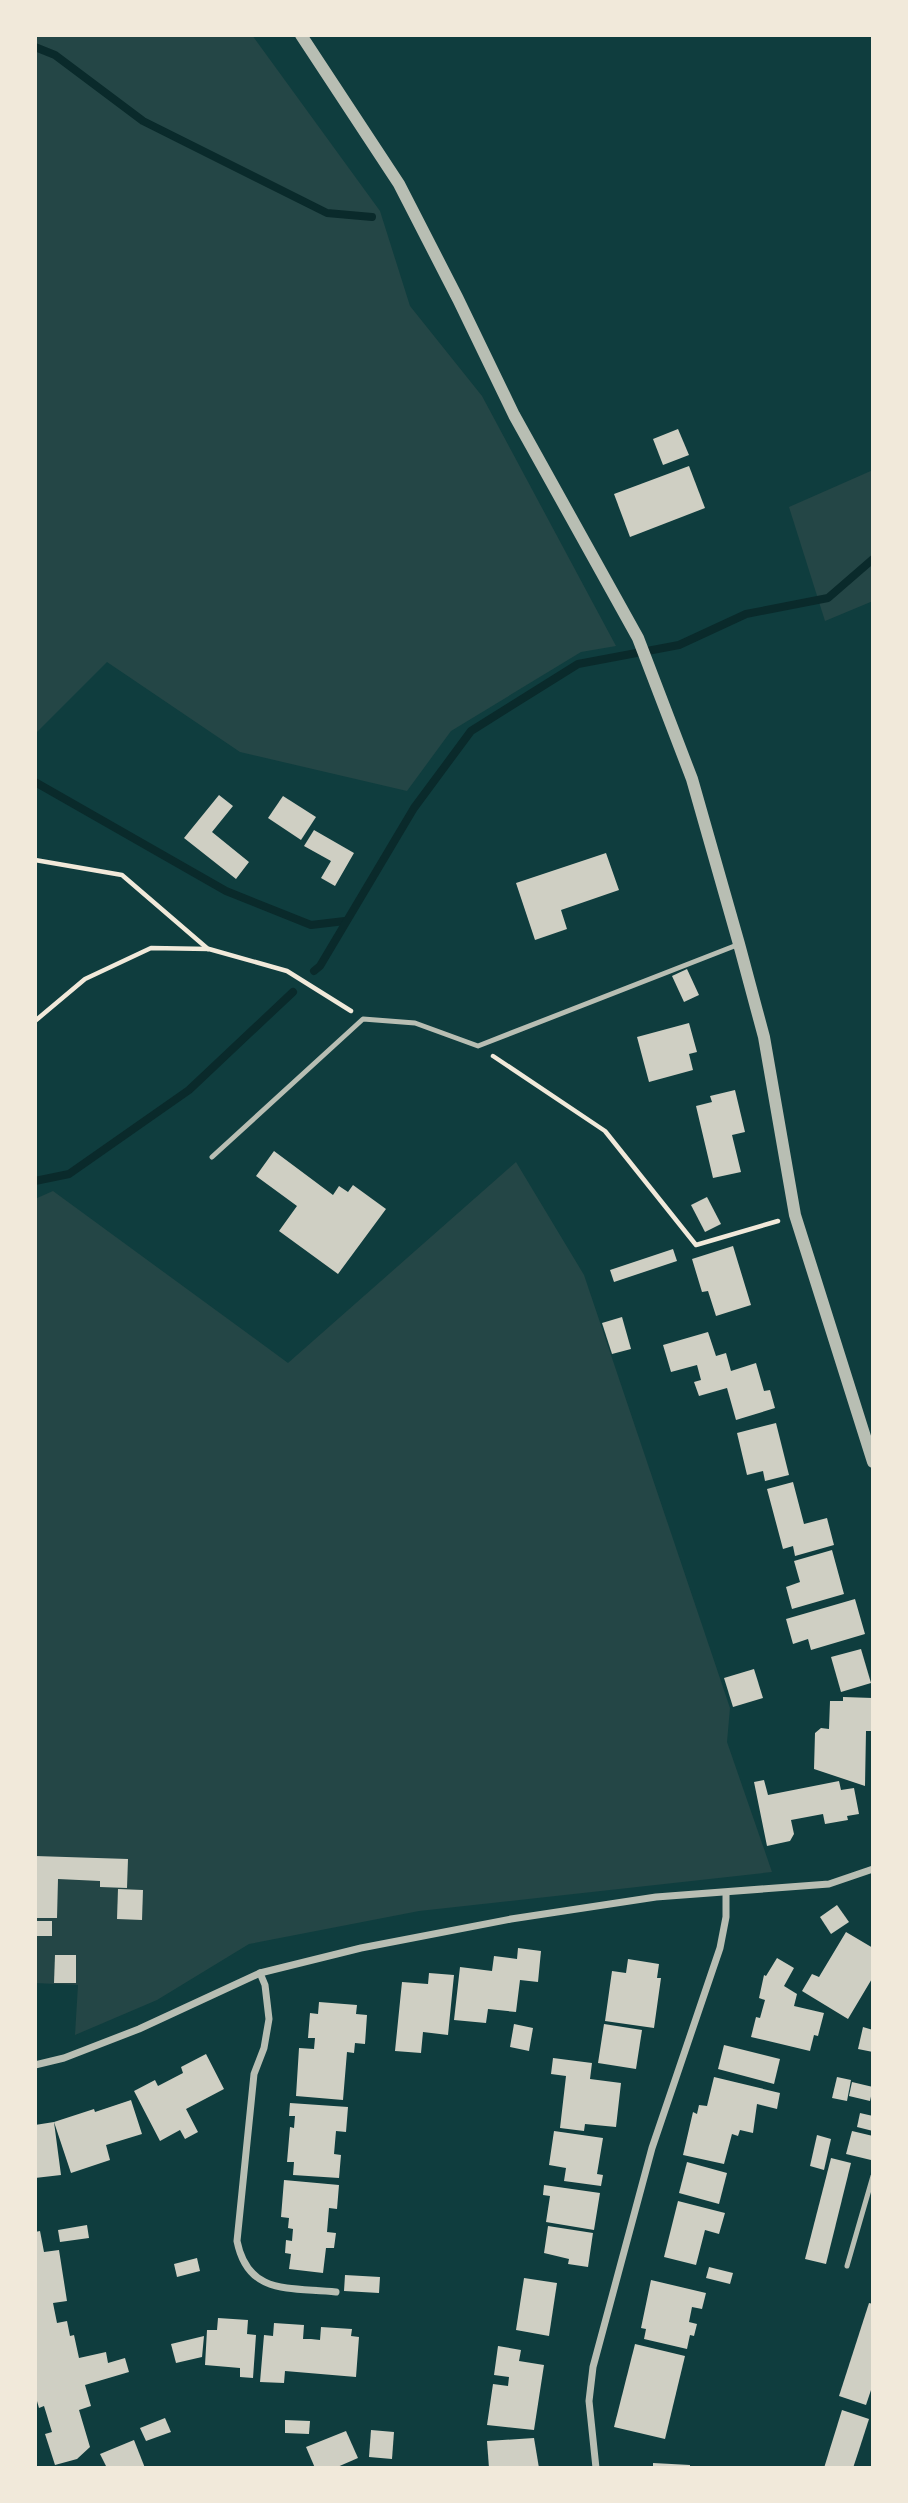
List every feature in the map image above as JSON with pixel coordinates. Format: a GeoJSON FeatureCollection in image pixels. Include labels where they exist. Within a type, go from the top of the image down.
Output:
{"type":"FeatureCollection","features":[{"type":"Feature","properties":{"kind":"street"},"geometry":{"type":"LineString","coordinates":[[301,35],[399,184],[514,415],[638,638],[692,779],[764,1037],[795,1215],[873,1462]]}},
{"type":"Feature","properties":{"kind":"street"},"geometry":{"type":"LineString","coordinates":[[35,2065],[64,2058],[139,2029],[260,1973],[361,1948],[511,1919],[656,1897],[829,1884],[873,1869]]}},
{"type":"Feature","properties":{"kind":"street"},"geometry":{"type":"LineString","coordinates":[[596,2468],[589,2401],[593,2367],[652,2148],[720,1948],[726,1917],[726,1893]]}},
{"type":"Feature","properties":{"kind":"street"},"geometry":{"type":"LineString","coordinates":[[260,1973],[265,1985],[269,2020],[264,2048],[254,2074],[237,2241],[241,2259],[251,2275],[274,2286],[336,2292]]}},
{"type":"Feature","properties":{"kind":"lane"},"geometry":{"type":"LineString","coordinates":[[212,1157],[363,1019],[415,1023],[478,1046],[739,944]]}},
{"type":"Feature","properties":{"kind":"lane"},"geometry":{"type":"LineString","coordinates":[[847,2266],[873,2176]]}},
{"type":"Feature","properties":{"kind":"path"},"geometry":{"type":"LineString","coordinates":[[35,860],[122,875],[209,949]]}},
{"type":"Feature","properties":{"kind":"path"},"geometry":{"type":"LineString","coordinates":[[35,1021],[85,979],[151,948],[209,949],[287,971],[363,1019]]}},
{"type":"Feature","properties":{"kind":"path"},"geometry":{"type":"LineString","coordinates":[[478,1046],[605,1131],[696,1245],[795,1215]]}},
{"type":"Feature","properties":{"kind":"shaded area"},"geometry":{"type":"Polygon","coordinates":[[[35,35],[252,35],[380,211],[410,306],[482,396],[616,646],[581,652],[451,731],[407,791],[240,752],[107,662],[35,734],[35,35]]]}},
{"type":"Feature","properties":{"kind":"shaded area"},"geometry":{"type":"Polygon","coordinates":[[[873,470],[873,601],[825,621],[789,507],[873,470]]]}},
{"type":"Feature","properties":{"kind":"shaded area"},"geometry":{"type":"Polygon","coordinates":[[[516,1162],[584,1275],[730,1708],[727,1742],[772,1872],[419,1911],[249,1944],[157,2000],[75,2035],[78,1985],[35,1983],[35,1199],[53,1191],[288,1363],[516,1162]]]}},
{"type":"Feature","properties":{"kind":"building"},"geometry":{"type":"Polygon","coordinates":[[[678,429],[689,455],[663,465],[653,439],[678,429]]]}},
{"type":"Feature","properties":{"kind":"building"},"geometry":{"type":"Polygon","coordinates":[[[689,466],[705,508],[630,537],[614,494],[689,466]]]}},
{"type":"Feature","properties":{"kind":"building"},"geometry":{"type":"Polygon","coordinates":[[[219,795],[233,806],[212,832],[249,862],[236,879],[184,838],[219,795]]]}},
{"type":"Feature","properties":{"kind":"building"},"geometry":{"type":"Polygon","coordinates":[[[283,796],[316,817],[301,840],[268,818],[283,796]]]}},
{"type":"Feature","properties":{"kind":"building"},"geometry":{"type":"Polygon","coordinates":[[[314,830],[354,853],[335,886],[321,878],[331,861],[304,846],[314,830]]]}},
{"type":"Feature","properties":{"kind":"building"},"geometry":{"type":"Polygon","coordinates":[[[606,853],[619,890],[561,910],[567,929],[535,940],[516,883],[606,853]]]}},
{"type":"Feature","properties":{"kind":"building"},"geometry":{"type":"Polygon","coordinates":[[[687,969],[699,995],[684,1002],[672,976],[687,969]]]}},
{"type":"Feature","properties":{"kind":"building"},"geometry":{"type":"Polygon","coordinates":[[[689,1023],[697,1052],[689,1054],[693,1070],[649,1082],[637,1037],[689,1023]]]}},
{"type":"Feature","properties":{"kind":"building"},"geometry":{"type":"Polygon","coordinates":[[[735,1090],[745,1132],[732,1135],[741,1172],[713,1178],[696,1106],[712,1102],[710,1096],[735,1090]]]}},
{"type":"Feature","properties":{"kind":"building"},"geometry":{"type":"Polygon","coordinates":[[[274,1151],[333,1195],[339,1186],[348,1192],[353,1185],[386,1209],[338,1274],[279,1231],[297,1206],[256,1176],[274,1151]]]}},
{"type":"Feature","properties":{"kind":"building"},"geometry":{"type":"Polygon","coordinates":[[[707,1197],[721,1224],[705,1232],[691,1205],[707,1197]]]}},
{"type":"Feature","properties":{"kind":"building"},"geometry":{"type":"Polygon","coordinates":[[[733,1246],[751,1305],[716,1316],[708,1291],[702,1292],[692,1259],[733,1246]]]}},
{"type":"Feature","properties":{"kind":"building"},"geometry":{"type":"Polygon","coordinates":[[[673,1249],[677,1261],[614,1282],[610,1270],[673,1249]]]}},
{"type":"Feature","properties":{"kind":"building"},"geometry":{"type":"Polygon","coordinates":[[[622,1317],[631,1349],[612,1354],[602,1323],[622,1317]]]}},
{"type":"Feature","properties":{"kind":"building"},"geometry":{"type":"Polygon","coordinates":[[[708,1332],[716,1356],[726,1353],[731,1371],[756,1363],[764,1391],[770,1390],[775,1408],[736,1420],[727,1388],[699,1396],[694,1382],[701,1380],[697,1365],[671,1372],[663,1345],[708,1332]]]}},
{"type":"Feature","properties":{"kind":"building"},"geometry":{"type":"Polygon","coordinates":[[[776,1423],[789,1475],[765,1481],[763,1471],[747,1475],[737,1433],[776,1423]]]}},
{"type":"Feature","properties":{"kind":"building"},"geometry":{"type":"Polygon","coordinates":[[[793,1482],[804,1524],[827,1518],[834,1545],[795,1556],[793,1546],[783,1549],[767,1489],[793,1482]]]}},
{"type":"Feature","properties":{"kind":"building"},"geometry":{"type":"Polygon","coordinates":[[[832,1550],[844,1594],[792,1609],[786,1587],[800,1582],[794,1561],[832,1550]]]}},
{"type":"Feature","properties":{"kind":"building"},"geometry":{"type":"Polygon","coordinates":[[[855,1599],[865,1634],[811,1650],[808,1639],[793,1644],[786,1619],[855,1599]]]}},
{"type":"Feature","properties":{"kind":"building"},"geometry":{"type":"Polygon","coordinates":[[[861,1649],[871,1683],[841,1692],[831,1657],[861,1649]]]}},
{"type":"Feature","properties":{"kind":"building"},"geometry":{"type":"Polygon","coordinates":[[[754,1669],[763,1698],[733,1707],[724,1678],[754,1669]]]}},
{"type":"Feature","properties":{"kind":"building"},"geometry":{"type":"Polygon","coordinates":[[[843,1697],[873,1698],[873,1731],[866,1731],[865,1786],[814,1769],[815,1733],[821,1728],[829,1729],[830,1701],[843,1701],[843,1697]]]}},
{"type":"Feature","properties":{"kind":"building"},"geometry":{"type":"Polygon","coordinates":[[[764,1780],[768,1795],[839,1781],[841,1790],[854,1788],[859,1814],[847,1816],[848,1820],[825,1824],[823,1814],[791,1820],[794,1834],[790,1841],[767,1846],[754,1782],[764,1780]]]}},
{"type":"Feature","properties":{"kind":"building"},"geometry":{"type":"Polygon","coordinates":[[[35,1856],[128,1859],[127,1888],[100,1887],[100,1881],[58,1879],[57,1918],[35,1918],[35,1856]]]}},
{"type":"Feature","properties":{"kind":"building"},"geometry":{"type":"Polygon","coordinates":[[[118,1889],[143,1890],[142,1920],[117,1919],[118,1889]]]}},
{"type":"Feature","properties":{"kind":"building"},"geometry":{"type":"Polygon","coordinates":[[[837,1905],[849,1922],[831,1934],[820,1917],[837,1905]]]}},
{"type":"Feature","properties":{"kind":"building"},"geometry":{"type":"Polygon","coordinates":[[[37,1921],[52,1921],[52,1936],[36,1936],[37,1921]]]}},
{"type":"Feature","properties":{"kind":"building"},"geometry":{"type":"Polygon","coordinates":[[[846,1932],[873,1948],[873,1977],[848,2019],[802,1991],[812,1974],[819,1977],[846,1932]]]}},
{"type":"Feature","properties":{"kind":"building"},"geometry":{"type":"Polygon","coordinates":[[[518,1948],[541,1951],[538,1982],[520,1980],[516,2012],[488,2009],[486,2023],[454,2020],[460,1967],[492,1971],[494,1956],[517,1959],[518,1948]]]}},
{"type":"Feature","properties":{"kind":"building"},"geometry":{"type":"Polygon","coordinates":[[[55,1955],[76,1955],[76,1983],[54,1983],[55,1955]]]}},
{"type":"Feature","properties":{"kind":"building"},"geometry":{"type":"Polygon","coordinates":[[[777,1958],[794,1968],[784,1986],[797,1994],[794,2006],[824,2013],[818,2036],[814,2035],[810,2051],[751,2037],[756,2017],[760,2018],[765,2000],[759,1998],[764,1975],[766,1976],[777,1958]]]}},
{"type":"Feature","properties":{"kind":"building"},"geometry":{"type":"Polygon","coordinates":[[[628,1959],[659,1964],[657,1978],[661,1978],[654,2028],[605,2021],[612,1971],[626,1973],[628,1959]]]}},
{"type":"Feature","properties":{"kind":"building"},"geometry":{"type":"Polygon","coordinates":[[[429,1973],[454,1975],[448,2035],[423,2032],[421,2053],[395,2051],[402,1982],[428,1984],[429,1973]]]}},
{"type":"Feature","properties":{"kind":"building"},"geometry":{"type":"Polygon","coordinates":[[[319,2002],[357,2005],[356,2014],[367,2015],[365,2044],[355,2043],[354,2053],[347,2052],[343,2100],[296,2096],[299,2048],[314,2049],[315,2038],[308,2038],[310,2013],[318,2014],[319,2002]]]}},
{"type":"Feature","properties":{"kind":"building"},"geometry":{"type":"Polygon","coordinates":[[[514,2024],[533,2028],[529,2051],[510,2047],[514,2024]]]}},
{"type":"Feature","properties":{"kind":"building"},"geometry":{"type":"Polygon","coordinates":[[[604,2024],[642,2030],[636,2069],[598,2063],[604,2024]]]}},
{"type":"Feature","properties":{"kind":"building"},"geometry":{"type":"Polygon","coordinates":[[[863,2027],[873,2030],[873,2052],[858,2049],[863,2027]]]}},
{"type":"Feature","properties":{"kind":"building"},"geometry":{"type":"Polygon","coordinates":[[[724,2045],[780,2059],[774,2084],[718,2069],[724,2045]]]}},
{"type":"Feature","properties":{"kind":"building"},"geometry":{"type":"Polygon","coordinates":[[[206,2054],[224,2089],[186,2109],[198,2132],[185,2139],[180,2130],[160,2141],[134,2091],[155,2080],[158,2086],[183,2073],[181,2067],[206,2054]]]}},
{"type":"Feature","properties":{"kind":"building"},"geometry":{"type":"Polygon","coordinates":[[[553,2058],[592,2063],[590,2079],[621,2083],[616,2127],[585,2124],[584,2131],[560,2128],[566,2076],[551,2074],[553,2058]]]}},
{"type":"Feature","properties":{"kind":"building"},"geometry":{"type":"Polygon","coordinates":[[[714,2077],[780,2093],[777,2109],[757,2104],[753,2133],[740,2130],[738,2136],[732,2134],[724,2164],[683,2155],[693,2112],[697,2114],[699,2105],[707,2106],[714,2077]]]}},
{"type":"Feature","properties":{"kind":"building"},"geometry":{"type":"Polygon","coordinates":[[[837,2077],[851,2080],[847,2101],[832,2098],[837,2077]]]}},
{"type":"Feature","properties":{"kind":"building"},"geometry":{"type":"Polygon","coordinates":[[[852,2082],[873,2087],[870,2101],[849,2096],[852,2082]]]}},
{"type":"Feature","properties":{"kind":"building"},"geometry":{"type":"Polygon","coordinates":[[[131,2100],[142,2134],[106,2145],[110,2160],[71,2173],[54,2122],[131,2100]]]}},
{"type":"Feature","properties":{"kind":"building"},"geometry":{"type":"Polygon","coordinates":[[[290,2103],[348,2107],[346,2132],[336,2131],[334,2154],[341,2155],[339,2178],[293,2175],[294,2162],[287,2162],[290,2127],[294,2128],[295,2116],[289,2116],[290,2103]]]}},
{"type":"Feature","properties":{"kind":"building"},"geometry":{"type":"Polygon","coordinates":[[[860,2113],[873,2116],[873,2131],[857,2127],[860,2113]]]}},
{"type":"Feature","properties":{"kind":"building"},"geometry":{"type":"Polygon","coordinates":[[[54,2122],[61,2175],[35,2178],[35,2125],[54,2122]]]}},
{"type":"Feature","properties":{"kind":"building"},"geometry":{"type":"Polygon","coordinates":[[[554,2131],[603,2138],[597,2174],[603,2175],[601,2186],[564,2181],[566,2168],[549,2165],[554,2131]]]}},
{"type":"Feature","properties":{"kind":"building"},"geometry":{"type":"Polygon","coordinates":[[[852,2131],[873,2136],[871,2160],[846,2154],[852,2131]]]}},
{"type":"Feature","properties":{"kind":"building"},"geometry":{"type":"Polygon","coordinates":[[[817,2135],[831,2139],[824,2170],[810,2166],[817,2135]]]}},
{"type":"Feature","properties":{"kind":"building"},"geometry":{"type":"Polygon","coordinates":[[[831,2158],[851,2163],[826,2264],[805,2259],[831,2158]]]}},
{"type":"Feature","properties":{"kind":"building"},"geometry":{"type":"Polygon","coordinates":[[[687,2162],[727,2173],[719,2204],[679,2193],[687,2162]]]}},
{"type":"Feature","properties":{"kind":"building"},"geometry":{"type":"Polygon","coordinates":[[[284,2180],[339,2185],[337,2209],[329,2208],[327,2232],[336,2233],[334,2248],[326,2248],[323,2273],[289,2269],[291,2254],[285,2253],[286,2240],[292,2241],[293,2229],[288,2228],[289,2218],[281,2217],[284,2180]]]}},
{"type":"Feature","properties":{"kind":"building"},"geometry":{"type":"Polygon","coordinates":[[[544,2185],[600,2193],[594,2230],[546,2222],[550,2196],[543,2195],[544,2185]]]}},
{"type":"Feature","properties":{"kind":"building"},"geometry":{"type":"Polygon","coordinates":[[[678,2201],[725,2213],[719,2234],[705,2230],[696,2265],[664,2257],[678,2201]]]}},
{"type":"Feature","properties":{"kind":"building"},"geometry":{"type":"Polygon","coordinates":[[[87,2225],[89,2238],[60,2242],[58,2230],[87,2225]]]}},
{"type":"Feature","properties":{"kind":"building"},"geometry":{"type":"Polygon","coordinates":[[[548,2226],[593,2233],[588,2267],[568,2264],[569,2259],[544,2253],[548,2226]]]}},
{"type":"Feature","properties":{"kind":"building"},"geometry":{"type":"Polygon","coordinates":[[[40,2231],[44,2252],[59,2250],[67,2301],[53,2303],[57,2323],[67,2321],[70,2336],[74,2335],[79,2358],[106,2352],[108,2363],[125,2358],[129,2372],[85,2385],[91,2406],[79,2410],[90,2447],[77,2459],[55,2465],[45,2434],[52,2432],[44,2406],[39,2408],[35,2394],[35,2232],[40,2231]]]}},
{"type":"Feature","properties":{"kind":"building"},"geometry":{"type":"Polygon","coordinates":[[[197,2258],[200,2271],[177,2277],[174,2264],[197,2258]]]}},
{"type":"Feature","properties":{"kind":"building"},"geometry":{"type":"Polygon","coordinates":[[[709,2267],[733,2273],[730,2284],[706,2278],[709,2267]]]}},
{"type":"Feature","properties":{"kind":"building"},"geometry":{"type":"Polygon","coordinates":[[[345,2275],[380,2277],[379,2293],[344,2291],[345,2275]]]}},
{"type":"Feature","properties":{"kind":"building"},"geometry":{"type":"Polygon","coordinates":[[[524,2278],[557,2283],[549,2336],[516,2330],[524,2278]]]}},
{"type":"Feature","properties":{"kind":"building"},"geometry":{"type":"Polygon","coordinates":[[[651,2280],[706,2293],[702,2309],[692,2307],[689,2322],[697,2324],[694,2336],[690,2335],[687,2349],[644,2339],[646,2329],[641,2328],[651,2280]]]}},
{"type":"Feature","properties":{"kind":"building"},"geometry":{"type":"Polygon","coordinates":[[[869,2303],[873,2304],[873,2384],[866,2405],[839,2396],[869,2303]]]}},
{"type":"Feature","properties":{"kind":"building"},"geometry":{"type":"Polygon","coordinates":[[[218,2318],[248,2320],[247,2334],[256,2335],[253,2378],[240,2377],[240,2368],[205,2365],[207,2330],[217,2330],[218,2318]]]}},
{"type":"Feature","properties":{"kind":"building"},"geometry":{"type":"Polygon","coordinates":[[[274,2323],[304,2325],[303,2339],[320,2340],[321,2327],[352,2329],[351,2336],[359,2337],[356,2377],[285,2371],[284,2383],[260,2382],[264,2335],[273,2336],[274,2323]]]}},
{"type":"Feature","properties":{"kind":"building"},"geometry":{"type":"Polygon","coordinates":[[[204,2336],[202,2357],[176,2363],[171,2344],[204,2336]]]}},
{"type":"Feature","properties":{"kind":"building"},"geometry":{"type":"Polygon","coordinates":[[[635,2344],[685,2356],[665,2439],[614,2427],[635,2344]]]}},
{"type":"Feature","properties":{"kind":"building"},"geometry":{"type":"Polygon","coordinates":[[[498,2346],[521,2350],[519,2361],[544,2365],[534,2430],[487,2425],[493,2384],[508,2386],[509,2377],[494,2375],[498,2346]]]}},
{"type":"Feature","properties":{"kind":"building"},"geometry":{"type":"Polygon","coordinates":[[[842,2410],[869,2419],[853,2468],[824,2468],[842,2410]]]}},
{"type":"Feature","properties":{"kind":"building"},"geometry":{"type":"Polygon","coordinates":[[[165,2418],[171,2432],[146,2441],[140,2428],[165,2418]]]}},
{"type":"Feature","properties":{"kind":"building"},"geometry":{"type":"Polygon","coordinates":[[[285,2420],[310,2421],[309,2434],[285,2433],[285,2420]]]}},
{"type":"Feature","properties":{"kind":"building"},"geometry":{"type":"Polygon","coordinates":[[[371,2430],[394,2432],[392,2459],[369,2457],[371,2430]]]}},
{"type":"Feature","properties":{"kind":"building"},"geometry":{"type":"Polygon","coordinates":[[[346,2431],[358,2458],[335,2468],[315,2468],[306,2447],[346,2431]]]}},
{"type":"Feature","properties":{"kind":"building"},"geometry":{"type":"Polygon","coordinates":[[[534,2438],[539,2468],[489,2468],[487,2441],[534,2438]]]}},
{"type":"Feature","properties":{"kind":"building"},"geometry":{"type":"Polygon","coordinates":[[[134,2440],[145,2468],[107,2468],[100,2454],[134,2440]]]}},
{"type":"Feature","properties":{"kind":"building"},"geometry":{"type":"Polygon","coordinates":[[[653,2463],[690,2465],[690,2468],[653,2468],[653,2463]]]}},
{"type":"Feature","properties":{"kind":"waterway"},"geometry":{"type":"LineString","coordinates":[[35,47],[55,55],[143,121],[327,213],[372,217]]}},
{"type":"Feature","properties":{"kind":"waterway"},"geometry":{"type":"LineString","coordinates":[[314,971],[320,966],[414,808],[471,731],[578,664],[679,645],[746,614],[828,598],[873,559]]}},
{"type":"Feature","properties":{"kind":"waterway"},"geometry":{"type":"LineString","coordinates":[[35,782],[226,891],[311,925],[345,921]]}},
{"type":"Feature","properties":{"kind":"waterway"},"geometry":{"type":"LineString","coordinates":[[35,1181],[69,1174],[189,1090],[293,992]]}}]}
